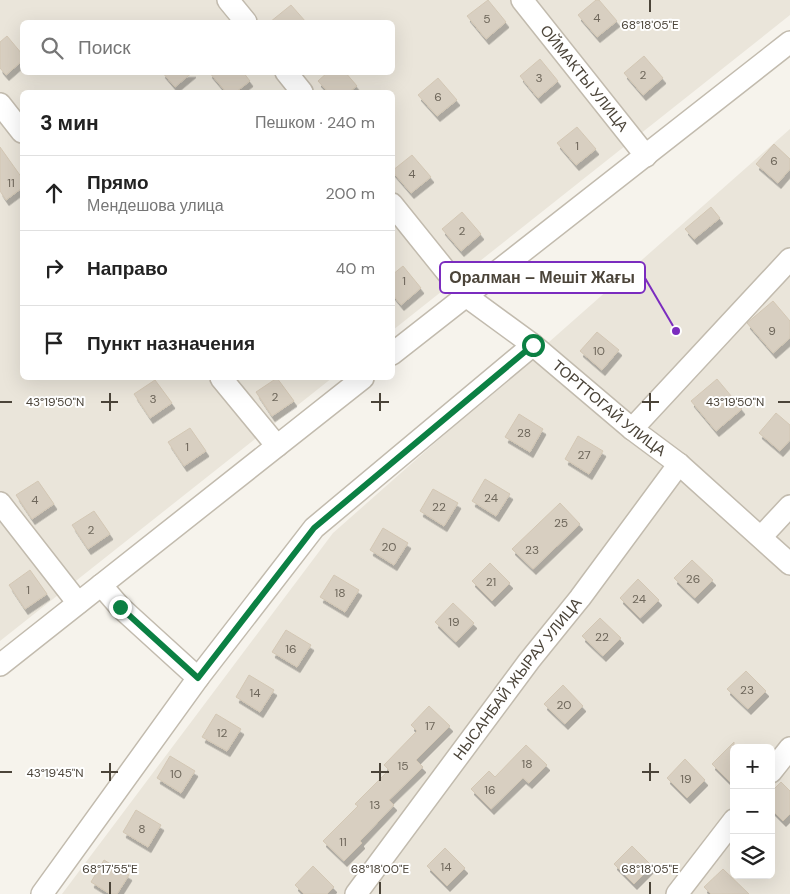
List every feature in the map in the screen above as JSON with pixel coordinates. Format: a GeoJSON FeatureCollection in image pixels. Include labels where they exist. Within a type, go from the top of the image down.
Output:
{"type":"FeatureCollection","features":[{"type":"Feature","properties":{"kind":"street"},"geometry":{"type":"LineString","coordinates":[[228,0],[244,20]]}},
{"type":"Feature","properties":{"kind":"street","name":"ОЙМАКТЫ УЛИЦА"},"geometry":{"type":"LineString","coordinates":[[522,0],[646,156]]}},
{"type":"Feature","properties":{"kind":"street"},"geometry":{"type":"LineString","coordinates":[[395,352],[790,42]]}},
{"type":"Feature","properties":{"kind":"street"},"geometry":{"type":"LineString","coordinates":[[288,75],[300,90]]}},
{"type":"Feature","properties":{"kind":"street"},"geometry":{"type":"LineString","coordinates":[[0,104],[20,129]]}},
{"type":"Feature","properties":{"kind":"street","name":"ТОРТТОГАЙ УЛИЦА"},"geometry":{"type":"LineString","coordinates":[[395,208],[466,296],[533,345],[632,429],[679,464],[790,564]]}},
{"type":"Feature","properties":{"kind":"street"},"geometry":{"type":"LineString","coordinates":[[632,429],[790,259]]}},
{"type":"Feature","properties":{"kind":"street"},"geometry":{"type":"LineString","coordinates":[[42,894],[198,678],[314,528],[533,345]]}},
{"type":"Feature","properties":{"kind":"street"},"geometry":{"type":"LineString","coordinates":[[223,380],[277,446]]}},
{"type":"Feature","properties":{"kind":"street"},"geometry":{"type":"LineString","coordinates":[[0,665],[360,380]]}},
{"type":"Feature","properties":{"kind":"street","name":"НЫСАНБАЙ ЖЫРАУ УЛИЦА"},"geometry":{"type":"LineString","coordinates":[[356,894],[528,661],[580,598],[679,464]]}},
{"type":"Feature","properties":{"kind":"street"},"geometry":{"type":"LineString","coordinates":[[0,503],[78,603]]}},
{"type":"Feature","properties":{"kind":"street"},"geometry":{"type":"LineString","coordinates":[[761,537],[790,506]]}},
{"type":"Feature","properties":{"kind":"street"},"geometry":{"type":"LineString","coordinates":[[101,585],[120,607],[198,678]]}},
{"type":"Feature","properties":{"kind":"street"},"geometry":{"type":"LineString","coordinates":[[775,767],[790,748]]}},
{"type":"Feature","properties":{"kind":"street"},"geometry":{"type":"LineString","coordinates":[[677,894],[730,825]]}},
{"type":"Feature","properties":{"kind":"shaded area"},"geometry":{"type":"Polygon","coordinates":[[[0,0],[790,0],[790,15],[395,328],[395,90],[20,90],[20,380],[329,380],[0,641],[0,0]]]}},
{"type":"Feature","properties":{"kind":"shaded area"},"geometry":{"type":"Polygon","coordinates":[[[790,129],[790,894],[62,894],[333,533],[790,129]]]}},
{"type":"Feature","properties":{"kind":"building"},"geometry":{"type":"Polygon","coordinates":[[[488,0],[506,22],[486,39],[467,16],[488,0]]]}},
{"type":"Feature","properties":{"kind":"building"},"geometry":{"type":"Polygon","coordinates":[[[596,0],[599,0],[617,21],[597,37],[578,15],[596,0]]]}},
{"type":"Feature","properties":{"kind":"building"},"geometry":{"type":"Polygon","coordinates":[[[291,5],[304,20],[272,20],[291,5]]]}},
{"type":"Feature","properties":{"kind":"building"},"geometry":{"type":"Polygon","coordinates":[[[7,36],[20,52],[20,63],[6,75],[0,68],[0,42],[7,36]]]}},
{"type":"Feature","properties":{"kind":"building"},"geometry":{"type":"Polygon","coordinates":[[[644,56],[663,78],[643,95],[624,73],[644,56]]]}},
{"type":"Feature","properties":{"kind":"building"},"geometry":{"type":"Polygon","coordinates":[[[540,59],[558,81],[538,98],[520,76],[540,59]]]}},
{"type":"Feature","properties":{"kind":"building"},"geometry":{"type":"Polygon","coordinates":[[[165,75],[189,75],[175,87],[165,75]]]}},
{"type":"Feature","properties":{"kind":"building"},"geometry":{"type":"Polygon","coordinates":[[[212,75],[245,75],[250,81],[239,90],[224,90],[212,75]]]}},
{"type":"Feature","properties":{"kind":"building"},"geometry":{"type":"Polygon","coordinates":[[[325,75],[348,75],[357,86],[352,90],[326,90],[318,81],[325,75]]]}},
{"type":"Feature","properties":{"kind":"building"},"geometry":{"type":"Polygon","coordinates":[[[438,78],[457,100],[437,116],[418,95],[438,78]]]}},
{"type":"Feature","properties":{"kind":"building"},"geometry":{"type":"Polygon","coordinates":[[[577,127],[596,149],[576,165],[557,143],[577,127]]]}},
{"type":"Feature","properties":{"kind":"building"},"geometry":{"type":"Polygon","coordinates":[[[774,144],[790,159],[790,169],[778,183],[756,164],[774,144]]]}},
{"type":"Feature","properties":{"kind":"building"},"geometry":{"type":"Polygon","coordinates":[[[0,147],[20,175],[20,190],[6,200],[0,191],[0,147]]]}},
{"type":"Feature","properties":{"kind":"building"},"geometry":{"type":"Polygon","coordinates":[[[412,155],[431,177],[411,193],[395,174],[395,169],[412,155]]]}},
{"type":"Feature","properties":{"kind":"building"},"geometry":{"type":"Polygon","coordinates":[[[711,207],[720,218],[694,239],[685,229],[711,207]]]}},
{"type":"Feature","properties":{"kind":"building"},"geometry":{"type":"Polygon","coordinates":[[[462,212],[481,234],[461,251],[442,229],[462,212]]]}},
{"type":"Feature","properties":{"kind":"building"},"geometry":{"type":"Polygon","coordinates":[[[403,266],[421,288],[401,305],[395,298],[395,273],[403,266]]]}},
{"type":"Feature","properties":{"kind":"building"},"geometry":{"type":"Polygon","coordinates":[[[773,301],[790,321],[790,338],[773,353],[747,323],[773,301]]]}},
{"type":"Feature","properties":{"kind":"building"},"geometry":{"type":"Polygon","coordinates":[[[597,332],[619,350],[602,370],[580,351],[597,332]]]}},
{"type":"Feature","properties":{"kind":"building"},"geometry":{"type":"Polygon","coordinates":[[[717,379],[742,409],[716,431],[691,401],[717,379]]]}},
{"type":"Feature","properties":{"kind":"building"},"geometry":{"type":"Polygon","coordinates":[[[155,380],[172,403],[150,418],[134,394],[155,380]]]}},
{"type":"Feature","properties":{"kind":"building"},"geometry":{"type":"Polygon","coordinates":[[[274,380],[278,380],[294,401],[272,416],[256,392],[274,380]]]}},
{"type":"Feature","properties":{"kind":"building"},"geometry":{"type":"Polygon","coordinates":[[[776,413],[790,425],[790,440],[780,451],[759,433],[776,413]]]}},
{"type":"Feature","properties":{"kind":"building"},"geometry":{"type":"Polygon","coordinates":[[[519,414],[543,429],[530,452],[505,437],[519,414]]]}},
{"type":"Feature","properties":{"kind":"building"},"geometry":{"type":"Polygon","coordinates":[[[190,428],[206,451],[184,466],[168,442],[190,428]]]}},
{"type":"Feature","properties":{"kind":"building"},"geometry":{"type":"Polygon","coordinates":[[[578,436],[603,451],[589,474],[565,459],[578,436]]]}},
{"type":"Feature","properties":{"kind":"building"},"geometry":{"type":"Polygon","coordinates":[[[485,479],[510,494],[496,516],[472,501],[485,479]]]}},
{"type":"Feature","properties":{"kind":"building"},"geometry":{"type":"Polygon","coordinates":[[[38,481],[54,504],[32,519],[16,495],[38,481]]]}},
{"type":"Feature","properties":{"kind":"building"},"geometry":{"type":"Polygon","coordinates":[[[433,489],[458,503],[444,526],[420,511],[433,489]]]}},
{"type":"Feature","properties":{"kind":"building"},"geometry":{"type":"Polygon","coordinates":[[[560,503],[580,524],[533,569],[512,549],[560,503]]]}},
{"type":"Feature","properties":{"kind":"building"},"geometry":{"type":"Polygon","coordinates":[[[94,511],[110,534],[88,549],[72,525],[94,511]]]}},
{"type":"Feature","properties":{"kind":"building"},"geometry":{"type":"Polygon","coordinates":[[[383,528],[408,543],[394,565],[370,550],[383,528]]]}},
{"type":"Feature","properties":{"kind":"building"},"geometry":{"type":"Polygon","coordinates":[[[692,560],[713,580],[695,598],[674,578],[692,560]]]}},
{"type":"Feature","properties":{"kind":"building"},"geometry":{"type":"Polygon","coordinates":[[[490,563],[510,583],[492,601],[472,581],[490,563]]]}},
{"type":"Feature","properties":{"kind":"building"},"geometry":{"type":"Polygon","coordinates":[[[30,570],[47,594],[25,609],[9,585],[30,570]]]}},
{"type":"Feature","properties":{"kind":"building"},"geometry":{"type":"Polygon","coordinates":[[[334,575],[359,590],[345,612],[320,597],[334,575]]]}},
{"type":"Feature","properties":{"kind":"building"},"geometry":{"type":"Polygon","coordinates":[[[638,579],[659,600],[640,618],[620,598],[638,579]]]}},
{"type":"Feature","properties":{"kind":"building"},"geometry":{"type":"Polygon","coordinates":[[[453,603],[474,623],[456,642],[435,622],[453,603]]]}},
{"type":"Feature","properties":{"kind":"building"},"geometry":{"type":"Polygon","coordinates":[[[600,618],[621,638],[603,656],[582,636],[600,618]]]}},
{"type":"Feature","properties":{"kind":"building"},"geometry":{"type":"Polygon","coordinates":[[[286,630],[311,645],[297,667],[272,652],[286,630]]]}},
{"type":"Feature","properties":{"kind":"building"},"geometry":{"type":"Polygon","coordinates":[[[746,671],[766,691],[748,709],[727,689],[746,671]]]}},
{"type":"Feature","properties":{"kind":"building"},"geometry":{"type":"Polygon","coordinates":[[[249,675],[274,690],[260,712],[236,697],[249,675]]]}},
{"type":"Feature","properties":{"kind":"building"},"geometry":{"type":"Polygon","coordinates":[[[563,685],[583,706],[565,724],[544,704],[563,685]]]}},
{"type":"Feature","properties":{"kind":"building"},"geometry":{"type":"Polygon","coordinates":[[[429,706],[450,726],[416,760],[423,767],[389,800],[394,805],[344,861],[323,841],[358,806],[355,804],[389,770],[384,765],[417,731],[411,725],[429,706]]]}},
{"type":"Feature","properties":{"kind":"building"},"geometry":{"type":"Polygon","coordinates":[[[216,714],[241,729],[227,751],[202,737],[216,714]]]}},
{"type":"Feature","properties":{"kind":"building"},"geometry":{"type":"Polygon","coordinates":[[[526,745],[547,765],[529,783],[523,778],[491,809],[471,789],[489,771],[495,777],[526,745]]]}},
{"type":"Feature","properties":{"kind":"building"},"geometry":{"type":"Polygon","coordinates":[[[730,746],[730,782],[712,764],[730,746]]]}},
{"type":"Feature","properties":{"kind":"building"},"geometry":{"type":"Polygon","coordinates":[[[170,756],[195,771],[181,793],[157,778],[170,756]]]}},
{"type":"Feature","properties":{"kind":"building"},"geometry":{"type":"Polygon","coordinates":[[[685,759],[705,780],[687,798],[667,778],[685,759]]]}},
{"type":"Feature","properties":{"kind":"building"},"geometry":{"type":"Polygon","coordinates":[[[781,782],[790,791],[790,814],[783,821],[775,813],[775,788],[781,782]]]}},
{"type":"Feature","properties":{"kind":"building"},"geometry":{"type":"Polygon","coordinates":[[[136,810],[161,825],[148,847],[123,832],[136,810]]]}},
{"type":"Feature","properties":{"kind":"building"},"geometry":{"type":"Polygon","coordinates":[[[632,846],[652,866],[634,884],[614,864],[632,846]]]}},
{"type":"Feature","properties":{"kind":"building"},"geometry":{"type":"Polygon","coordinates":[[[445,848],[465,868],[447,886],[427,866],[445,848]]]}},
{"type":"Feature","properties":{"kind":"building"},"geometry":{"type":"Polygon","coordinates":[[[104,860],[129,875],[117,894],[110,894],[91,882],[104,860]]]}},
{"type":"Feature","properties":{"kind":"building"},"geometry":{"type":"Polygon","coordinates":[[[313,866],[334,887],[327,894],[304,894],[295,885],[313,866]]]}},
{"type":"Feature","properties":{"kind":"building"},"geometry":{"type":"Polygon","coordinates":[[[723,869],[730,876],[730,879],[733,879],[749,894],[711,894],[704,887],[723,869]]]}},
{"type":"Feature","properties":{"kind":"place","name":"Оралман – Мешіт Жағы"},"geometry":{"type":"Point","coordinates":[676,331]}},
{"type":"Feature","properties":{"kind":"route"},"geometry":{"type":"LineString","coordinates":[[120,607],[198,678],[314,528],[533,345]]}}]}
